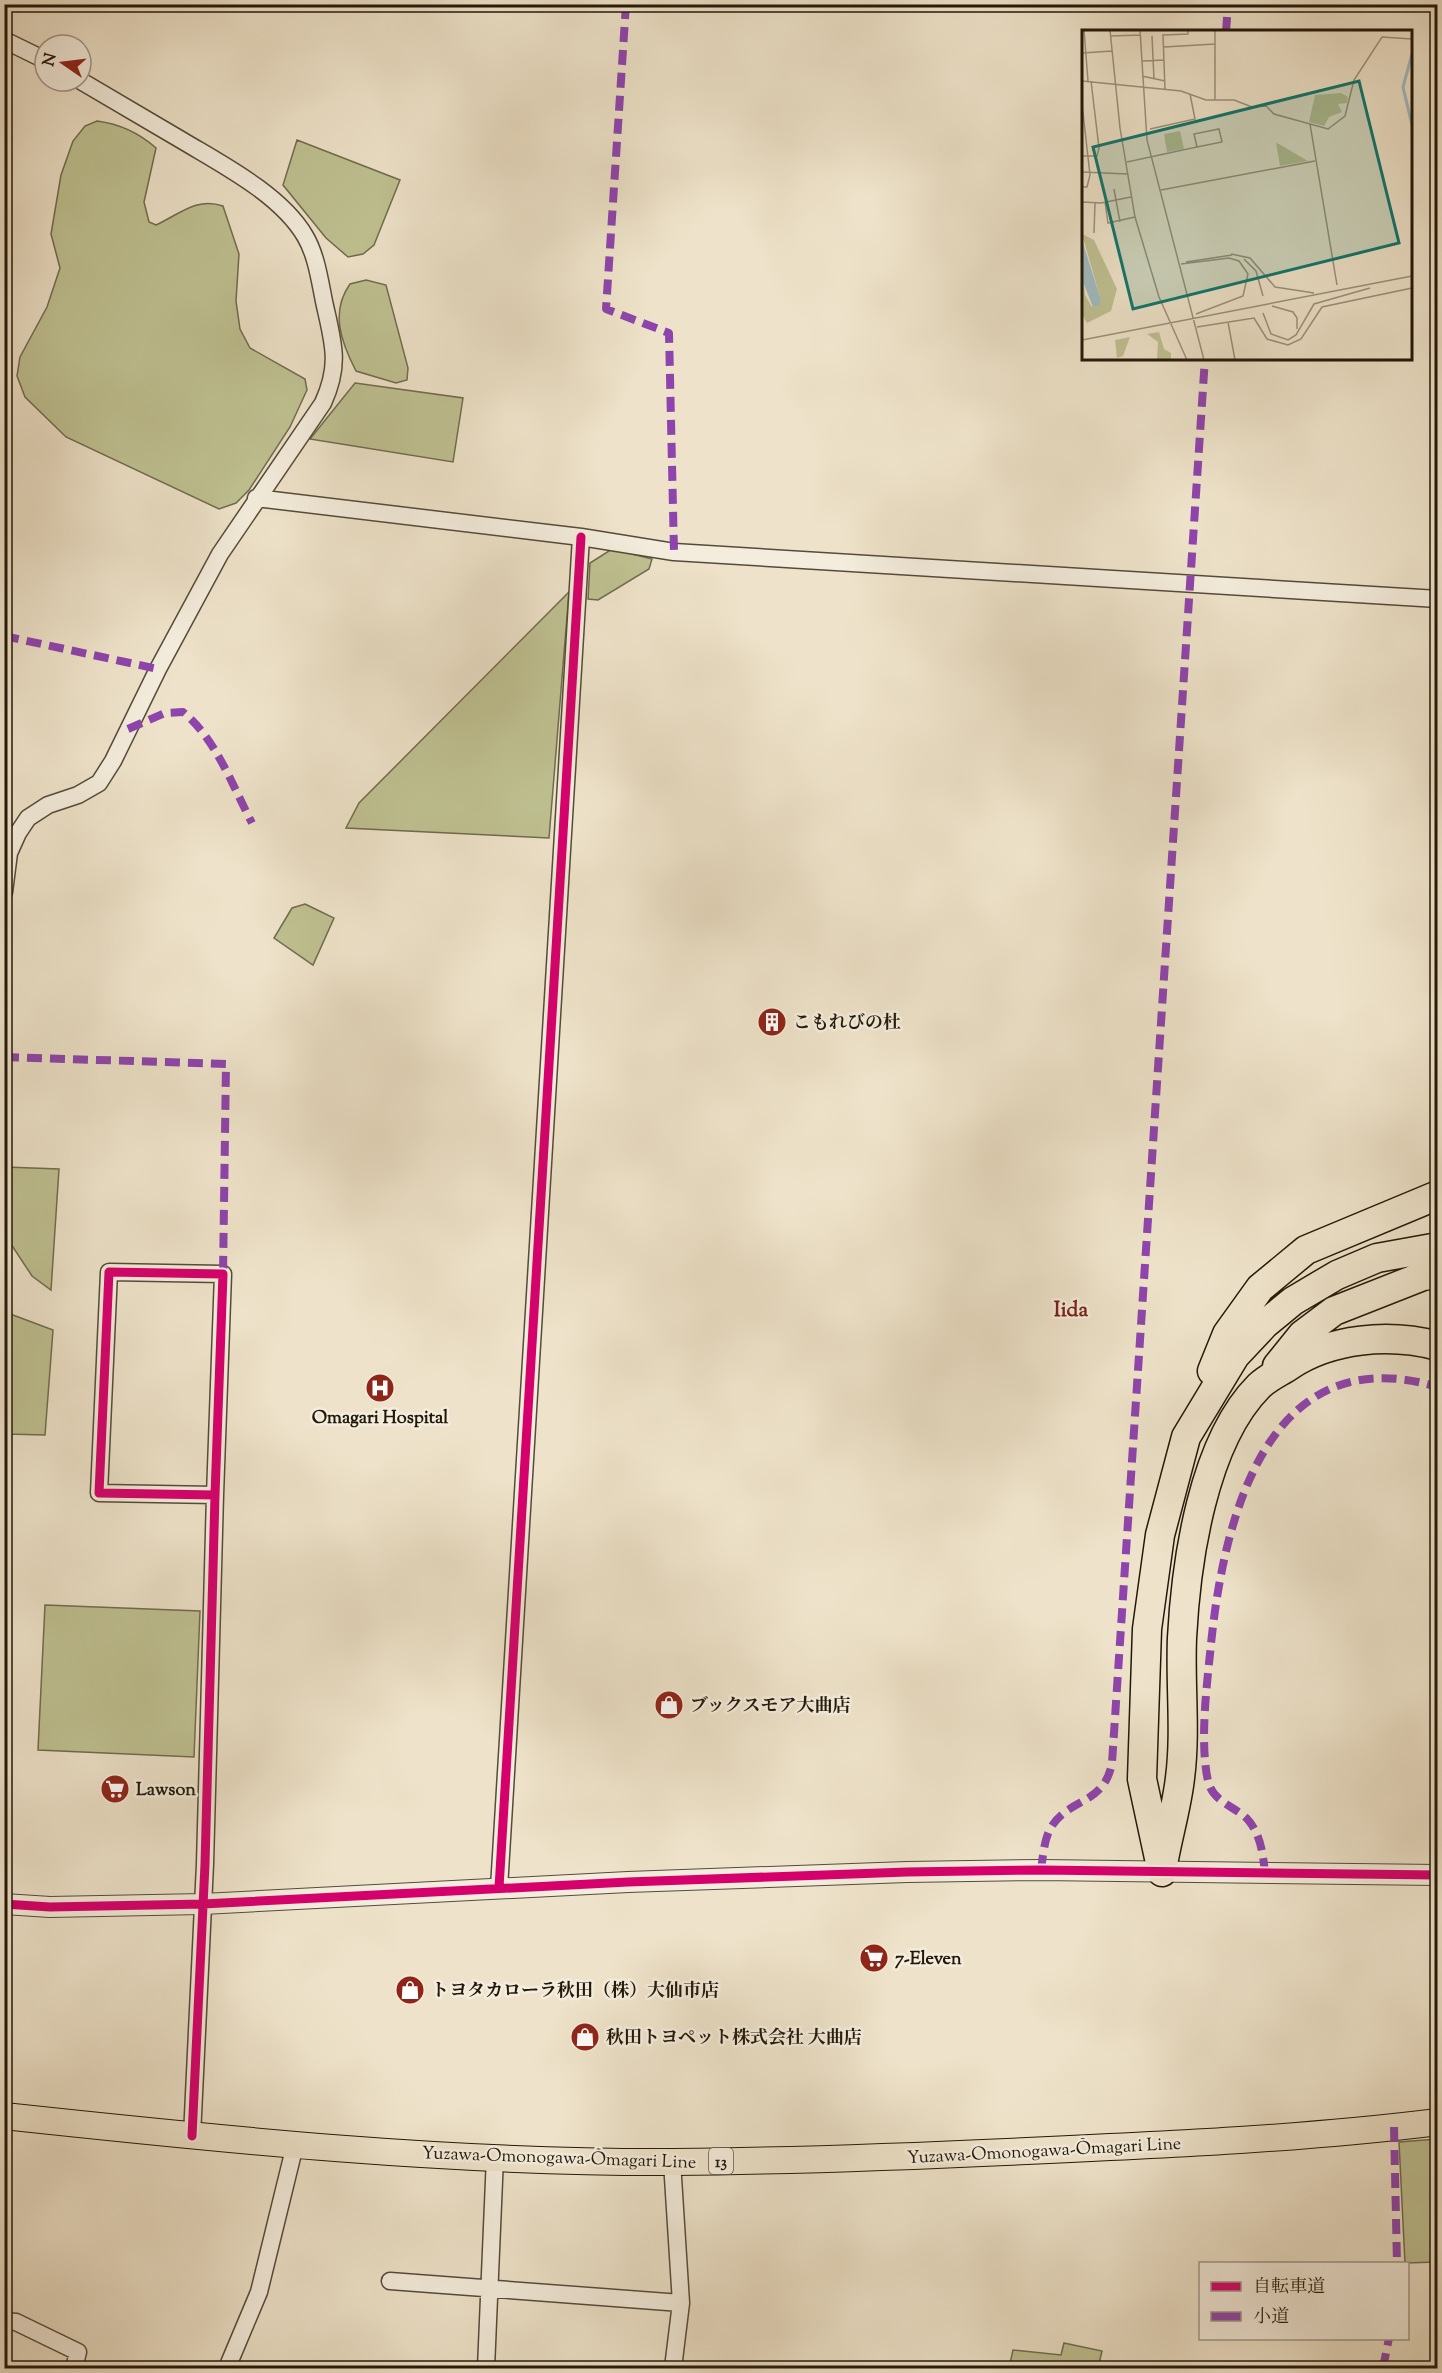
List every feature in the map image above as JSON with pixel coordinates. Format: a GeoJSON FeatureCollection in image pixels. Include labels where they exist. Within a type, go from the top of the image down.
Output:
{"type":"FeatureCollection","features":[{"type":"Feature","properties":{"kind":"highway"},"geometry":{"type":"LineString","coordinates":[[1161,1872],[1142,1779],[1147,1629],[1160,1535],[1186,1437],[1227,1334],[1260,1288],[1306,1251],[1437,1195]]}},
{"type":"Feature","properties":{"kind":"highway"},"geometry":{"type":"LineString","coordinates":[[1186,1437],[1235,1356],[1264,1324],[1293,1301],[1337,1275],[1377,1258],[1437,1247]]}},
{"type":"Feature","properties":{"kind":"highway"},"geometry":{"type":"LineString","coordinates":[[1161,1872],[1180,1778],[1182,1636],[1195,1531],[1212,1465],[1236,1416],[1302,1335],[1334,1311],[1423,1276],[1437,1274]]}},
{"type":"Feature","properties":{"kind":"highway"},"geometry":{"type":"LineString","coordinates":[[1260,1386],[1304,1356],[1328,1347],[1391,1338],[1437,1346]]}},
{"type":"Feature","properties":{"kind":"main road","name":"Yuzawa-Omonogawa-Ōmagari Line"},"geometry":{"type":"LineString","coordinates":[[4,2116],[295,2145],[495,2157],[672,2162],[907,2156],[1171,2144],[1437,2122]]}},
{"type":"Feature","properties":{"kind":"street"},"geometry":{"type":"LineString","coordinates":[[4,40],[33,54]]}},
{"type":"Feature","properties":{"kind":"street"},"geometry":{"type":"LineString","coordinates":[[4,892],[9,853],[28,818],[48,805],[78,795],[99,783],[113,761],[158,669],[220,554],[256,498],[323,403],[333,381],[336,360],[316,265],[305,236],[261,190],[93,88]]}},
{"type":"Feature","properties":{"kind":"street"},"geometry":{"type":"LineString","coordinates":[[256,498],[581,537],[674,552],[1437,599]]}},
{"type":"Feature","properties":{"kind":"street"},"geometry":{"type":"LineString","coordinates":[[500,1888],[581,537]]}},
{"type":"Feature","properties":{"kind":"street"},"geometry":{"type":"LineString","coordinates":[[192,2136],[203,1904],[223,1274],[109,1272],[99,1493],[215,1495]]}},
{"type":"Feature","properties":{"kind":"street"},"geometry":{"type":"LineString","coordinates":[[4,1904],[50,1907],[203,1904],[500,1888],[907,1872],[1041,1870],[1437,1875]]}},
{"type":"Feature","properties":{"kind":"street"},"geometry":{"type":"LineString","coordinates":[[227,2368],[259,2292],[295,2145]]}},
{"type":"Feature","properties":{"kind":"street"},"geometry":{"type":"LineString","coordinates":[[486,2368],[495,2157]]}},
{"type":"Feature","properties":{"kind":"street"},"geometry":{"type":"LineString","coordinates":[[672,2162],[681,2303],[673,2368]]}},
{"type":"Feature","properties":{"kind":"street"},"geometry":{"type":"LineString","coordinates":[[390,2281],[681,2303]]}},
{"type":"Feature","properties":{"kind":"street"},"geometry":{"type":"LineString","coordinates":[[4,2320],[16,2322],[78,2352],[74,2368]]}},
{"type":"Feature","properties":{"kind":"green space"},"geometry":{"type":"Polygon","coordinates":[[[97,121],[128,130],[156,148],[144,202],[149,222],[156,225],[196,205],[223,206],[239,254],[236,301],[240,329],[250,348],[305,379],[307,390],[290,427],[249,490],[236,503],[219,509],[66,437],[25,397],[17,376],[20,357],[47,307],[60,268],[51,234],[61,175],[73,141],[85,126],[97,121]]]}},
{"type":"Feature","properties":{"kind":"green space"},"geometry":{"type":"Polygon","coordinates":[[[297,140],[400,180],[374,245],[363,254],[348,257],[326,238],[283,185],[297,140]]]}},
{"type":"Feature","properties":{"kind":"green space"},"geometry":{"type":"Polygon","coordinates":[[[366,280],[386,285],[408,368],[407,380],[396,383],[356,371],[346,349],[340,327],[340,305],[350,284],[366,280]]]}},
{"type":"Feature","properties":{"kind":"green space"},"geometry":{"type":"Polygon","coordinates":[[[355,383],[463,398],[453,462],[310,439],[355,383]]]}},
{"type":"Feature","properties":{"kind":"green space"},"geometry":{"type":"Polygon","coordinates":[[[612,549],[652,559],[649,569],[598,600],[588,599],[590,563],[612,549]]]}},
{"type":"Feature","properties":{"kind":"green space"},"geometry":{"type":"Polygon","coordinates":[[[569,592],[549,838],[346,828],[359,803],[569,592]]]}},
{"type":"Feature","properties":{"kind":"green space"},"geometry":{"type":"Polygon","coordinates":[[[305,904],[334,918],[313,965],[274,938],[292,908],[305,904]]]}},
{"type":"Feature","properties":{"kind":"green space"},"geometry":{"type":"Polygon","coordinates":[[[5,1167],[59,1169],[51,1290],[32,1276],[5,1235],[5,1167]]]}},
{"type":"Feature","properties":{"kind":"green space"},"geometry":{"type":"Polygon","coordinates":[[[5,1312],[53,1330],[45,1435],[5,1434],[5,1312]]]}},
{"type":"Feature","properties":{"kind":"green space"},"geometry":{"type":"Polygon","coordinates":[[[45,1605],[200,1611],[194,1757],[38,1750],[45,1605]]]}},
{"type":"Feature","properties":{"kind":"green space"},"geometry":{"type":"Polygon","coordinates":[[[1437,2139],[1437,2262],[1405,2262],[1399,2142],[1437,2139]]]}},
{"type":"Feature","properties":{"kind":"green space"},"geometry":{"type":"Polygon","coordinates":[[[1064,2343],[1102,2351],[1098,2368],[1009,2368],[1013,2350],[1061,2355],[1064,2343]]]}},
{"type":"Feature","properties":{"kind":"marked path"},"geometry":{"type":"LineString","coordinates":[[626,4],[606,309],[669,333],[674,552]]}},
{"type":"Feature","properties":{"kind":"marked path"},"geometry":{"type":"LineString","coordinates":[[1226,30],[1228,4]]}},
{"type":"Feature","properties":{"kind":"marked path"},"geometry":{"type":"LineString","coordinates":[[1041,1870],[1050,1829],[1066,1811],[1094,1794],[1101,1787],[1108,1777],[1112,1763],[1205,360]]}},
{"type":"Feature","properties":{"kind":"marked path"},"geometry":{"type":"LineString","coordinates":[[4,636],[158,669]]}},
{"type":"Feature","properties":{"kind":"marked path"},"geometry":{"type":"LineString","coordinates":[[128,729],[165,713],[183,712],[195,723],[214,749],[252,823]]}},
{"type":"Feature","properties":{"kind":"marked path"},"geometry":{"type":"LineString","coordinates":[[4,1057],[226,1064],[223,1274]]}},
{"type":"Feature","properties":{"kind":"marked path"},"geometry":{"type":"LineString","coordinates":[[1265,1873],[1261,1846],[1253,1827],[1244,1816],[1220,1799],[1211,1788],[1204,1751],[1206,1701],[1216,1603],[1226,1551],[1242,1499],[1263,1453],[1293,1415],[1331,1389],[1379,1378],[1438,1387]]}},
{"type":"Feature","properties":{"kind":"marked path"},"geometry":{"type":"LineString","coordinates":[[1394,2127],[1397,2262]]}},
{"type":"Feature","properties":{"kind":"marked path"},"geometry":{"type":"LineString","coordinates":[[1383,2368],[1389,2340]]}},
{"type":"Feature","properties":{"kind":"cycle path"},"geometry":{"type":"LineString","coordinates":[[499,1888],[581,537]]}},
{"type":"Feature","properties":{"kind":"cycle path"},"geometry":{"type":"LineString","coordinates":[[192,2136],[205,1864],[215,1495],[99,1493],[109,1272],[223,1274],[215,1495]]}},
{"type":"Feature","properties":{"kind":"cycle path"},"geometry":{"type":"LineString","coordinates":[[4,1904],[50,1907],[203,1904],[628,1882],[907,1872],[1041,1870],[1438,1875]]}},
{"type":"Feature","properties":{"kind":"place","name":"こもれびの杜"},"geometry":{"type":"Point","coordinates":[772,1022]}},
{"type":"Feature","properties":{"kind":"place","name":"Omagari Hospital"},"geometry":{"type":"Point","coordinates":[380,1388]}},
{"type":"Feature","properties":{"kind":"place","name":"ブックスモア大曲店"},"geometry":{"type":"Point","coordinates":[669,1705]}},
{"type":"Feature","properties":{"kind":"place","name":"Lawson"},"geometry":{"type":"Point","coordinates":[115,1789]}},
{"type":"Feature","properties":{"kind":"place","name":"7-Eleven"},"geometry":{"type":"Point","coordinates":[874,1958]}},
{"type":"Feature","properties":{"kind":"place","name":"トヨタカローラ秋田（株）大仙市店"},"geometry":{"type":"Point","coordinates":[410,1990]}},
{"type":"Feature","properties":{"kind":"place","name":"秋田トヨペット株式会社 大曲店"},"geometry":{"type":"Point","coordinates":[585,2037]}},
{"type":"Feature","properties":{"kind":"district","name":"Iida"},"geometry":{"type":"Point","coordinates":[1071,1309]}}]}
